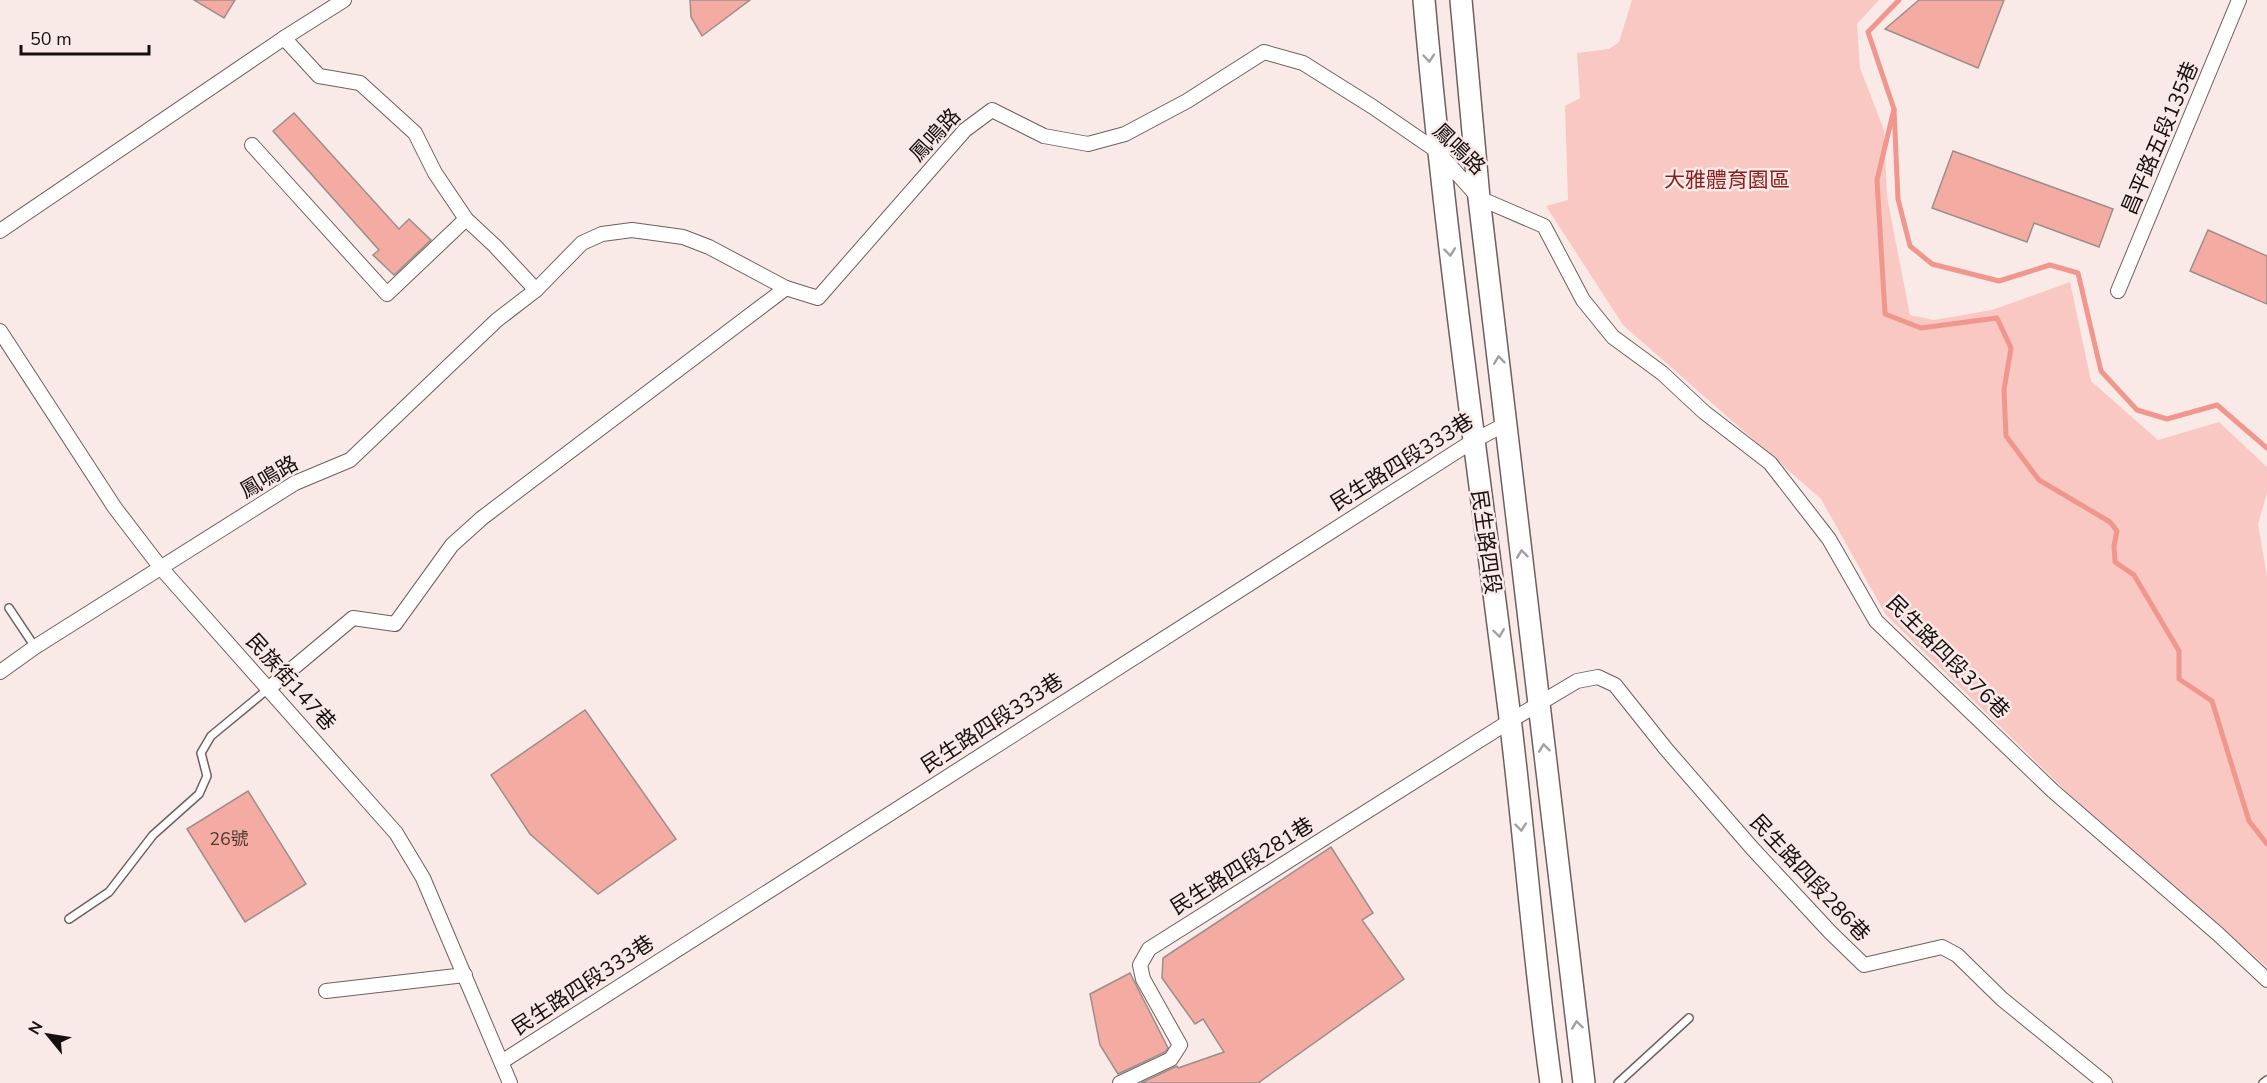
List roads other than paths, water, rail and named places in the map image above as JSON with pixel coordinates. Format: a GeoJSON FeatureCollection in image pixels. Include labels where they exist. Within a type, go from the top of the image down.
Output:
{"type":"FeatureCollection","features":[{"type":"Feature","properties":{"kind":"main road","name":"民生路四段"},"geometry":{"type":"LineString","coordinates":[[1424,0],[1437,151],[1510,721],[1538,985],[1551,1083]]}},
{"type":"Feature","properties":{"kind":"main road","name":"民生路四段"},"geometry":{"type":"LineString","coordinates":[[1461,0],[1479,198],[1584,1083]]}},
{"type":"Feature","properties":{"kind":"street"},"geometry":{"type":"LineString","coordinates":[[0,231],[284,38],[344,0]]}},
{"type":"Feature","properties":{"kind":"street","name":"昌平路五段135巷"},"geometry":{"type":"LineString","coordinates":[[2118,291],[2239,0]]}},
{"type":"Feature","properties":{"kind":"street"},"geometry":{"type":"LineString","coordinates":[[284,38],[319,76],[360,83],[416,133],[435,172],[466,219],[536,290]]}},
{"type":"Feature","properties":{"kind":"street","name":"鳳鳴路"},"geometry":{"type":"LineString","coordinates":[[0,672],[35,647],[295,483],[350,460],[497,320],[536,290],[582,243],[602,234],[632,230],[683,237],[709,247],[786,288],[818,298],[965,130],[992,110],[1044,136],[1088,144],[1125,134],[1187,101],[1264,52],[1303,63],[1373,107],[1437,151],[1479,198]]}},
{"type":"Feature","properties":{"kind":"street"},"geometry":{"type":"LineString","coordinates":[[252,145],[387,294],[466,219]]}},
{"type":"Feature","properties":{"kind":"street","name":"民生路四段376巷"},"geometry":{"type":"LineString","coordinates":[[1479,198],[1545,226],[1583,300],[1613,337],[1662,373],[1704,412],[1770,463],[1829,539],[1876,621],[2053,791],[2218,934],[2267,980]]}},
{"type":"Feature","properties":{"kind":"street"},"geometry":{"type":"LineString","coordinates":[[268,689],[353,618],[395,624],[452,545],[482,518],[786,288]]}},
{"type":"Feature","properties":{"kind":"street","name":"民族街147巷"},"geometry":{"type":"LineString","coordinates":[[0,332],[115,508],[161,568],[396,833],[423,878],[510,1083]]}},
{"type":"Feature","properties":{"kind":"street","name":"民生路四段333巷"},"geometry":{"type":"LineString","coordinates":[[502,1061],[1473,441],[1506,424]]}},
{"type":"Feature","properties":{"kind":"street","name":"民生路四段286巷"},"geometry":{"type":"LineString","coordinates":[[1510,721],[1577,681],[1598,676],[1615,685],[1666,749],[1752,848],[1864,965],[1942,947],[1957,955],[2002,999],[2105,1083]]}},
{"type":"Feature","properties":{"kind":"street","name":"民生路四段281巷"},"geometry":{"type":"LineString","coordinates":[[1120,1083],[1171,1059],[1180,1045],[1143,979],[1140,965],[1149,949],[1510,721]]}},
{"type":"Feature","properties":{"kind":"street"},"geometry":{"type":"LineString","coordinates":[[326,991],[465,975]]}},
{"type":"Feature","properties":{"kind":"lane"},"geometry":{"type":"LineString","coordinates":[[9,608],[35,647]]}},
{"type":"Feature","properties":{"kind":"lane"},"geometry":{"type":"LineString","coordinates":[[69,919],[109,892],[153,836],[199,794],[207,776],[201,753],[211,736],[268,689]]}},
{"type":"Feature","properties":{"kind":"lane"},"geometry":{"type":"LineString","coordinates":[[1618,1083],[1689,1018]]}},
{"type":"Feature","properties":{"kind":"lane"},"geometry":{"type":"LineString","coordinates":[[2263,1083],[2267,1080]]}},
{"type":"Feature","properties":{"kind":"waterway"},"geometry":{"type":"LineString","coordinates":[[1899,0],[1868,32],[1894,109],[1898,199],[1910,246],[1932,264],[1999,281],[2050,265],[2078,273],[2101,371],[2137,410],[2167,419],[2217,405],[2267,448]]}},
{"type":"Feature","properties":{"kind":"waterway"},"geometry":{"type":"LineString","coordinates":[[1894,109],[1877,180],[1885,314],[1921,328],[1997,318],[2011,348],[2004,390],[2006,436],[2039,480],[2110,522],[2117,531],[2114,546],[2115,562],[2134,575],[2179,651],[2179,679],[2212,701],[2249,821],[2267,844]]}},
{"type":"Feature","properties":{"kind":"park label","name":"大雅體育園區"},"geometry":{"type":"Point","coordinates":[1727,180]}}]}
